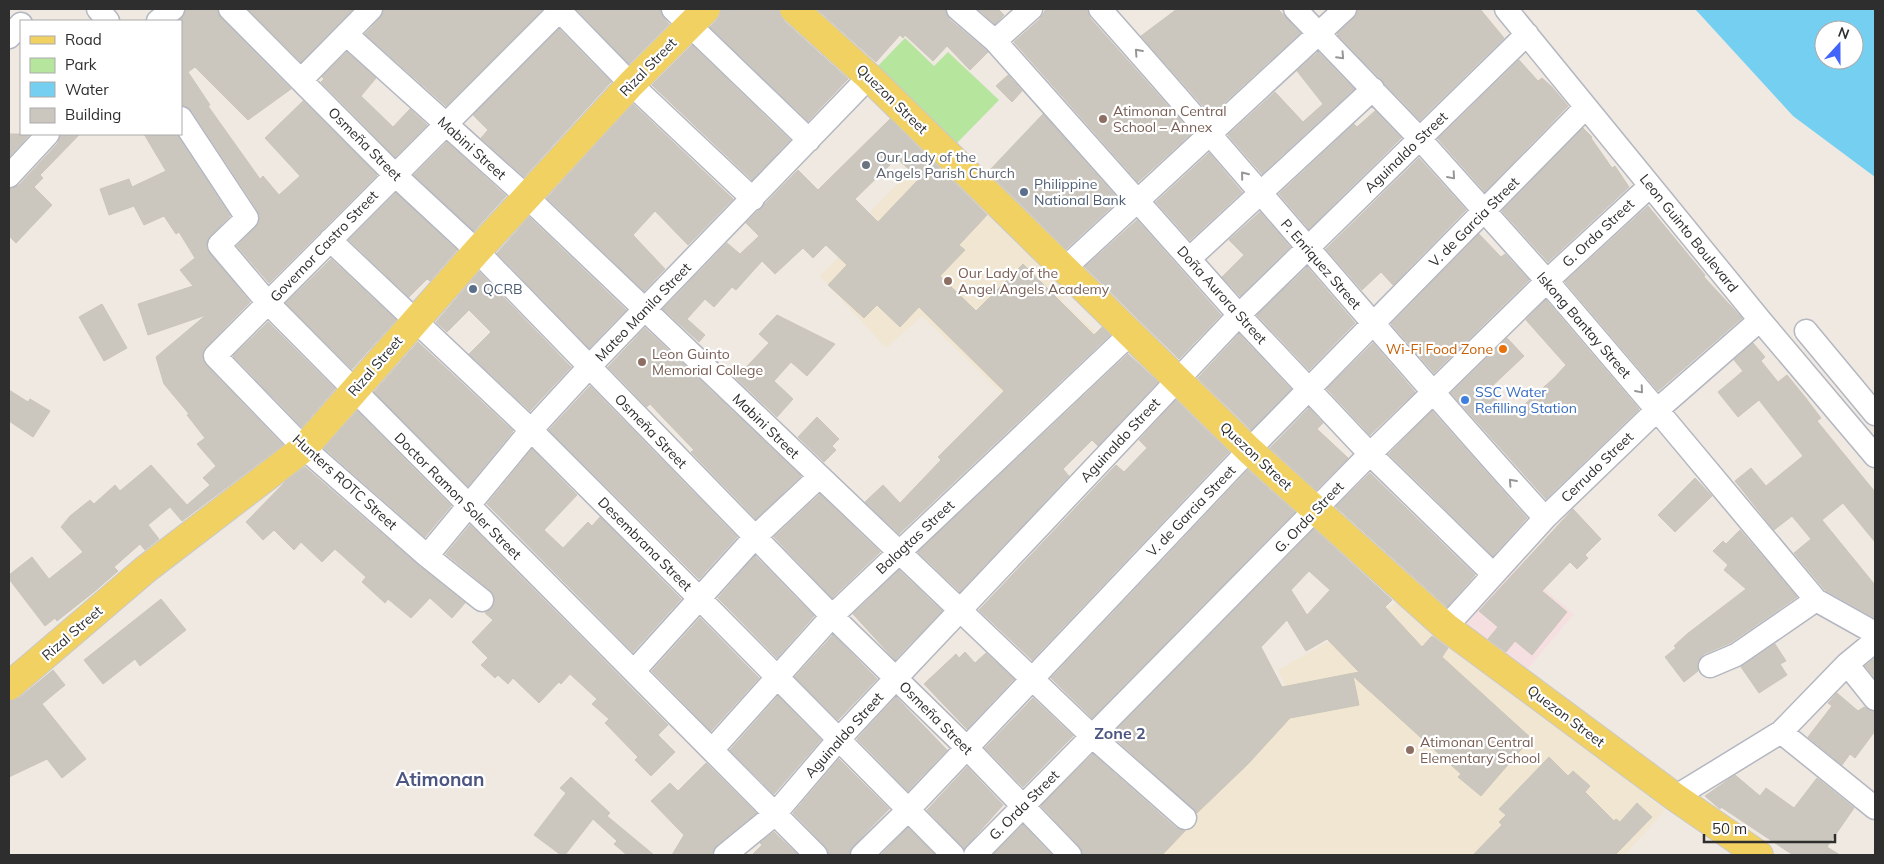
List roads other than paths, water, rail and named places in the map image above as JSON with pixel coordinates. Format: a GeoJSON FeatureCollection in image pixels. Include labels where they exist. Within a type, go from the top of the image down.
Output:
{"type":"FeatureCollection","features":[{"type":"Feature","properties":{"kind":"main road","name":"Quezon Street"},"geometry":{"type":"LineString","coordinates":[[794,9],[869,77],[1249,450],[1446,626],[1675,797],[1759,855]]}},
{"type":"Feature","properties":{"kind":"main road","name":"Rizal Street"},"geometry":{"type":"LineString","coordinates":[[11,679],[146,569],[304,448],[476,252],[631,84],[689,15]]}},
{"type":"Feature","properties":{"kind":"street"},"geometry":{"type":"LineString","coordinates":[[25,20],[35,9]]}},
{"type":"Feature","properties":{"kind":"street"},"geometry":{"type":"LineString","coordinates":[[98,9],[107,20]]}},
{"type":"Feature","properties":{"kind":"street"},"geometry":{"type":"LineString","coordinates":[[159,20],[173,9]]}},
{"type":"Feature","properties":{"kind":"street","name":"Osmeña Street"},"geometry":{"type":"LineString","coordinates":[[230,9],[394,174],[476,252],[755,538],[966,748],[1021,807],[1070,855]]}},
{"type":"Feature","properties":{"kind":"street"},"geometry":{"type":"LineString","coordinates":[[302,80],[371,9]]}},
{"type":"Feature","properties":{"kind":"street"},"geometry":{"type":"LineString","coordinates":[[559,9],[631,84],[753,199]]}},
{"type":"Feature","properties":{"kind":"street","name":"Governor Castro Street"},"geometry":{"type":"LineString","coordinates":[[215,356],[269,304],[444,123],[559,9]]}},
{"type":"Feature","properties":{"kind":"street","name":"Doña Aurora Street"},"geometry":{"type":"LineString","coordinates":[[958,9],[995,42],[1239,315],[1370,454],[1493,574]]}},
{"type":"Feature","properties":{"kind":"street"},"geometry":{"type":"LineString","coordinates":[[995,42],[1031,9]]}},
{"type":"Feature","properties":{"kind":"street","name":"P. Enriquez Street"},"geometry":{"type":"LineString","coordinates":[[1100,9],[1210,133],[1260,194],[1432,393],[1545,518]]}},
{"type":"Feature","properties":{"kind":"street","name":"Iskong Bantay Street"},"geometry":{"type":"LineString","coordinates":[[1295,9],[1420,139],[1546,281],[1816,600],[1875,633]]}},
{"type":"Feature","properties":{"kind":"street"},"geometry":{"type":"LineString","coordinates":[[1065,268],[1345,9]]}},
{"type":"Feature","properties":{"kind":"street","name":"Leon Guinto Boulevard"},"geometry":{"type":"LineString","coordinates":[[1506,9],[1760,320],[1875,456]]}},
{"type":"Feature","properties":{"kind":"street"},"geometry":{"type":"LineString","coordinates":[[689,15],[810,140]]}},
{"type":"Feature","properties":{"kind":"street"},"geometry":{"type":"LineString","coordinates":[[9,37],[20,25]]}},
{"type":"Feature","properties":{"kind":"street","name":"Mabini Street"},"geometry":{"type":"LineString","coordinates":[[346,34],[528,197],[644,311],[1093,738],[1185,818]]}},
{"type":"Feature","properties":{"kind":"street","name":"Aguinaldo Street"},"geometry":{"type":"LineString","coordinates":[[725,855],[774,815],[838,739],[1239,315],[1527,34]]}},
{"type":"Feature","properties":{"kind":"street","name":"Mateo Manila Street"},"geometry":{"type":"LineString","coordinates":[[427,556],[469,508],[531,430],[588,368],[869,77]]}},
{"type":"Feature","properties":{"kind":"street"},"geometry":{"type":"LineString","coordinates":[[1189,259],[1373,89]]}},
{"type":"Feature","properties":{"kind":"street","name":"V. de Garcia Street"},"geometry":{"type":"LineString","coordinates":[[862,855],[908,810],[1309,388],[1586,107]]}},
{"type":"Feature","properties":{"kind":"street","name":"Doctor Ramon Soler Street"},"geometry":{"type":"LineString","coordinates":[[182,120],[247,218],[219,245],[269,304],[469,508],[816,855]]}},
{"type":"Feature","properties":{"kind":"street"},"geometry":{"type":"LineString","coordinates":[[9,176],[47,135]]}},
{"type":"Feature","properties":{"kind":"street","name":"G. Orda Street"},"geometry":{"type":"LineString","coordinates":[[975,855],[1021,807],[1093,738],[1370,454],[1546,281],[1650,186]]}},
{"type":"Feature","properties":{"kind":"street","name":"Desembrana Street"},"geometry":{"type":"LineString","coordinates":[[330,240],[531,430],[700,598],[953,855]]}},
{"type":"Feature","properties":{"kind":"street","name":"Cerrudo Street"},"geometry":{"type":"LineString","coordinates":[[1446,626],[1545,518],[1657,410],[1760,320]]}},
{"type":"Feature","properties":{"kind":"street"},"geometry":{"type":"LineString","coordinates":[[1806,331],[1875,414]]}},
{"type":"Feature","properties":{"kind":"street","name":"Balagtas Street"},"geometry":{"type":"LineString","coordinates":[[712,750],[832,616],[1130,335]]}},
{"type":"Feature","properties":{"kind":"street","name":"Hunters ROTC Street"},"geometry":{"type":"LineString","coordinates":[[215,356],[304,448],[427,556],[482,600]]}},
{"type":"Feature","properties":{"kind":"street"},"geometry":{"type":"LineString","coordinates":[[634,671],[755,538],[820,477]]}},
{"type":"Feature","properties":{"kind":"street"},"geometry":{"type":"LineString","coordinates":[[1710,666],[1736,655],[1816,600]]}},
{"type":"Feature","properties":{"kind":"street"},"geometry":{"type":"LineString","coordinates":[[1675,797],[1781,732],[1847,664],[1875,641]]}},
{"type":"Feature","properties":{"kind":"street"},"geometry":{"type":"LineString","coordinates":[[1847,664],[1875,698]]}},
{"type":"Feature","properties":{"kind":"street"},"geometry":{"type":"LineString","coordinates":[[1781,732],[1875,808]]}},
{"type":"Feature","properties":{"kind":"water"},"geometry":{"type":"Polygon","coordinates":[[[1695,9],[1875,9],[1875,177],[1793,116],[1695,9]]]}},
{"type":"Feature","properties":{"kind":"place","name":"Atimonan Central School – Annex"},"geometry":{"type":"Point","coordinates":[1103,119]}},
{"type":"Feature","properties":{"kind":"place","name":"Our Lady of the Angels Parish Church"},"geometry":{"type":"Point","coordinates":[866,165]}},
{"type":"Feature","properties":{"kind":"place","name":"Philippine National Bank"},"geometry":{"type":"Point","coordinates":[1024,192]}},
{"type":"Feature","properties":{"kind":"place","name":"Our Lady of the Angel Angels Academy"},"geometry":{"type":"Point","coordinates":[948,281]}},
{"type":"Feature","properties":{"kind":"place","name":"QCRB"},"geometry":{"type":"Point","coordinates":[473,289]}},
{"type":"Feature","properties":{"kind":"place","name":"Wi-Fi Food Zone"},"geometry":{"type":"Point","coordinates":[1503,349]}},
{"type":"Feature","properties":{"kind":"place","name":"Leon Guinto Memorial College"},"geometry":{"type":"Point","coordinates":[642,362]}},
{"type":"Feature","properties":{"kind":"place","name":"SSC Water Refilling Station"},"geometry":{"type":"Point","coordinates":[1465,400]}},
{"type":"Feature","properties":{"kind":"place","name":"Atimonan Central Elementary School"},"geometry":{"type":"Point","coordinates":[1410,750]}},
{"type":"Feature","properties":{"kind":"district","name":"Zone 2"},"geometry":{"type":"Point","coordinates":[1120,733]}},
{"type":"Feature","properties":{"kind":"district","name":"Atimonan"},"geometry":{"type":"Point","coordinates":[440,779]}}]}
